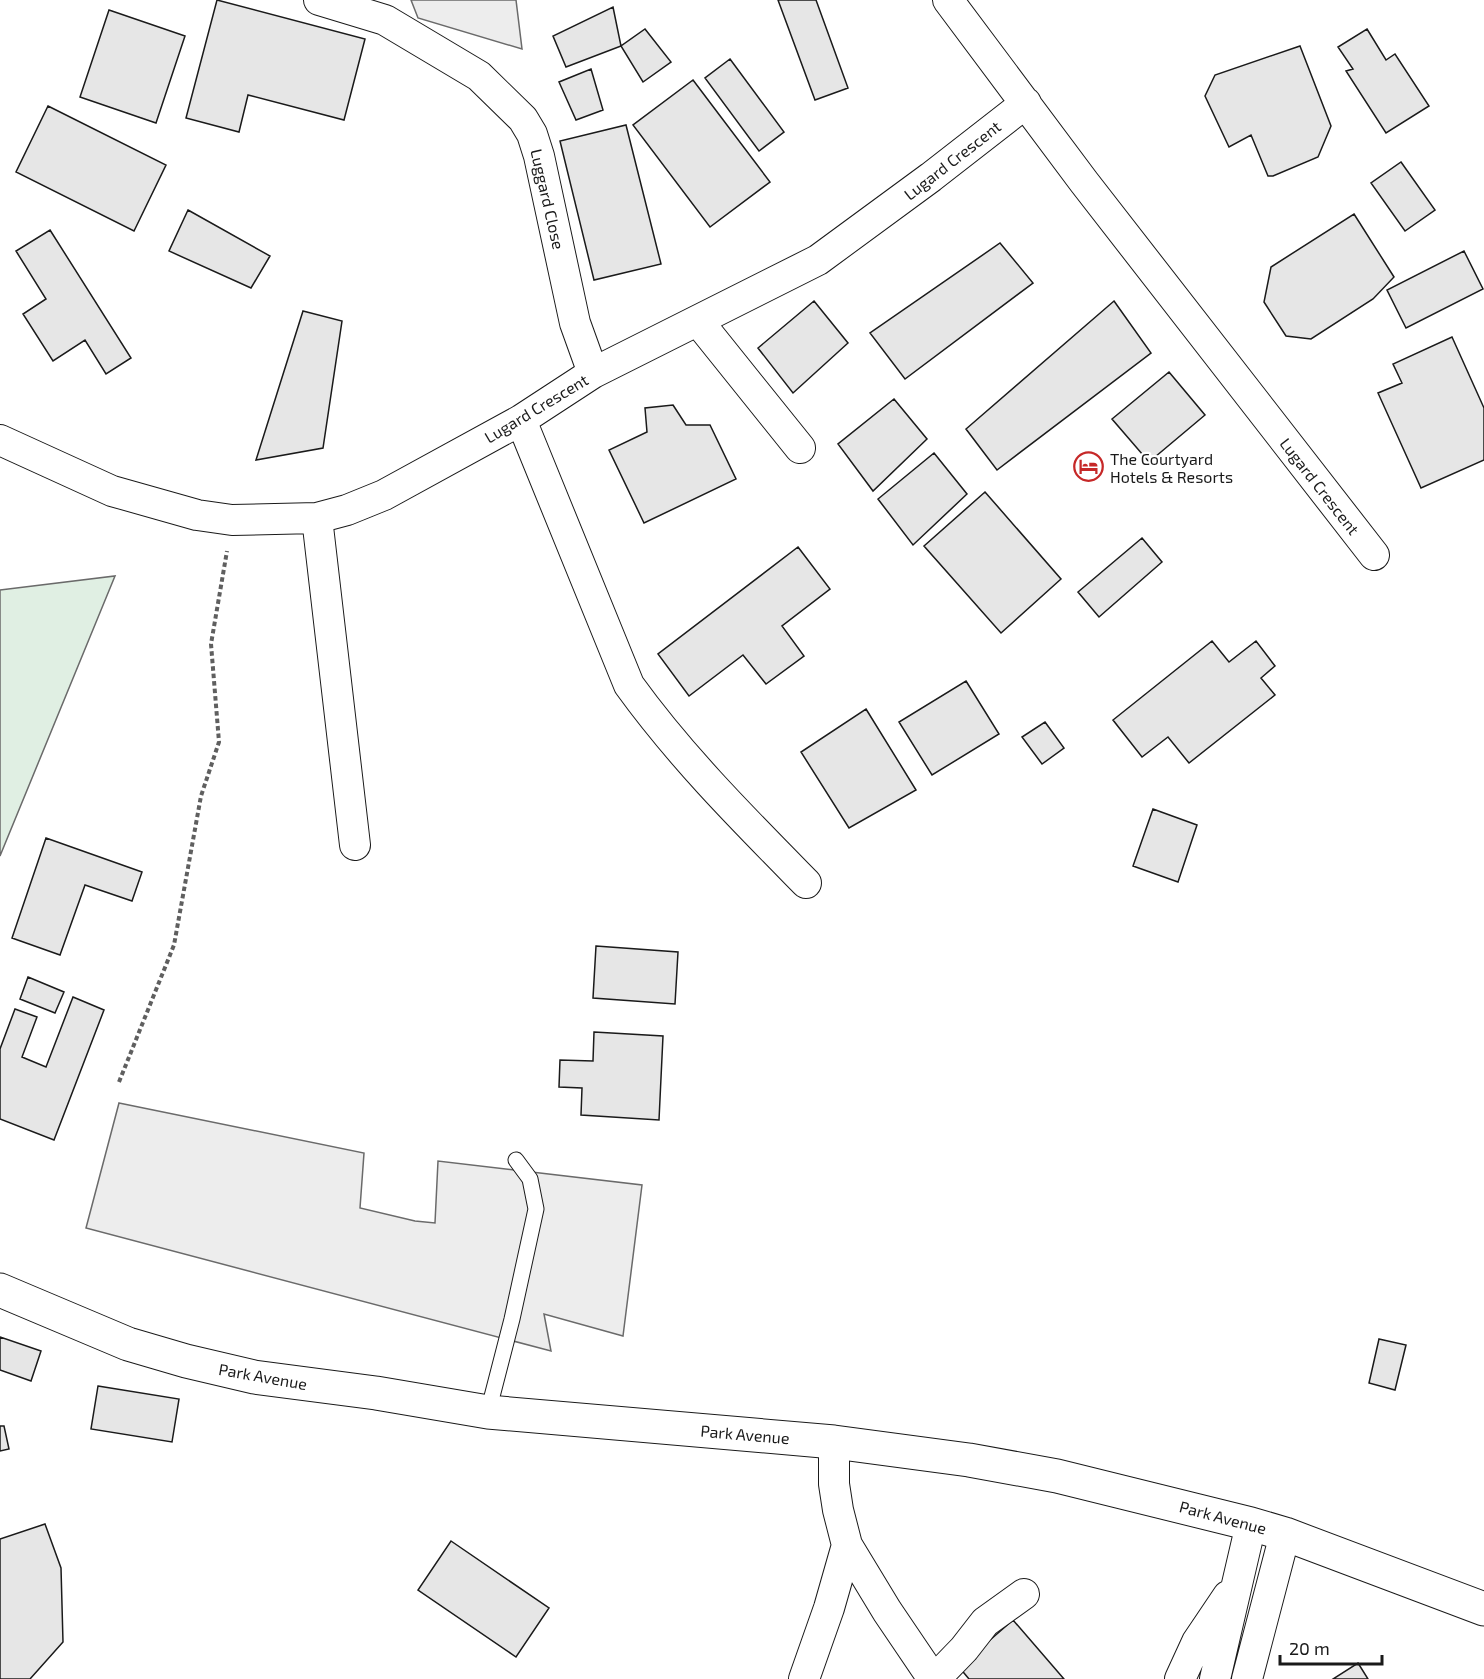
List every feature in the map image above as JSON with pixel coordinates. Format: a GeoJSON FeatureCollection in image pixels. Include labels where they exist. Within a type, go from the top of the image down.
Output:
{"type":"FeatureCollection","features":[{"type":"Feature","properties":{"kind":"street","name":"Luggard Close"},"geometry":{"type":"LineString","coordinates":[[319,0],[385,20],[479,76],[523,119],[532,134],[539,156],[575,323],[593,373]]}},
{"type":"Feature","properties":{"kind":"street","name":"Lugard Crescent"},"geometry":{"type":"LineString","coordinates":[[948,0],[1092,191],[1374,555]]}},
{"type":"Feature","properties":{"kind":"street","name":"Lugard Crescent"},"geometry":{"type":"LineString","coordinates":[[0,440],[112,491],[197,515],[232,520],[317,518],[347,510],[384,495],[521,420],[593,373],[818,260],[931,177],[1026,103]]}},
{"type":"Feature","properties":{"kind":"street"},"geometry":{"type":"LineString","coordinates":[[698,321],[800,448]]}},
{"type":"Feature","properties":{"kind":"street"},"geometry":{"type":"LineString","coordinates":[[521,420],[630,685],[654,719],[712,785],[806,883]]}},
{"type":"Feature","properties":{"kind":"street"},"geometry":{"type":"LineString","coordinates":[[317,518],[355,845]]}},
{"type":"Feature","properties":{"kind":"street","name":"Park Avenue"},"geometry":{"type":"LineString","coordinates":[[0,1290],[128,1344],[254,1377],[376,1393],[488,1412],[834,1442],[969,1460],[1058,1476],[1286,1534],[1484,1609]]}},
{"type":"Feature","properties":{"kind":"street"},"geometry":{"type":"LineString","coordinates":[[834,1442],[834,1484],[847,1545],[887,1611],[934,1679],[964,1649],[985,1622],[1024,1594]]}},
{"type":"Feature","properties":{"kind":"street"},"geometry":{"type":"LineString","coordinates":[[1215,1679],[1251,1524]]}},
{"type":"Feature","properties":{"kind":"street"},"geometry":{"type":"LineString","coordinates":[[1247,1679],[1286,1534]]}},
{"type":"Feature","properties":{"kind":"street"},"geometry":{"type":"LineString","coordinates":[[804,1679],[829,1608],[847,1545]]}},
{"type":"Feature","properties":{"kind":"street"},"geometry":{"type":"LineString","coordinates":[[1180,1679],[1197,1642],[1236,1586]]}},
{"type":"Feature","properties":{"kind":"lane"},"geometry":{"type":"LineString","coordinates":[[488,1412],[536,1209],[530,1179],[516,1160]]}},
{"type":"Feature","properties":{"kind":"path"},"geometry":{"type":"LineString","coordinates":[[118,1082],[174,945],[201,796],[219,742],[211,645],[232,520]]}},
{"type":"Feature","properties":{"kind":"green space"},"geometry":{"type":"Polygon","coordinates":[[[115,576],[0,856],[0,590],[115,576]]]}},
{"type":"Feature","properties":{"kind":"shaded area"},"geometry":{"type":"Polygon","coordinates":[[[411,0],[516,0],[522,49],[418,18],[411,0]]]}},
{"type":"Feature","properties":{"kind":"shaded area"},"geometry":{"type":"Polygon","coordinates":[[[119,1103],[364,1153],[360,1208],[415,1221],[435,1223],[438,1161],[642,1185],[623,1336],[544,1314],[551,1351],[86,1228],[119,1103]]]}},
{"type":"Feature","properties":{"kind":"building"},"geometry":{"type":"Polygon","coordinates":[[[217,0],[365,39],[344,120],[248,95],[239,132],[186,118],[217,0]]]}},
{"type":"Feature","properties":{"kind":"building"},"geometry":{"type":"Polygon","coordinates":[[[778,0],[816,0],[848,88],[815,100],[778,0]]]}},
{"type":"Feature","properties":{"kind":"building"},"geometry":{"type":"Polygon","coordinates":[[[613,7],[621,46],[566,67],[553,36],[613,7]]]}},
{"type":"Feature","properties":{"kind":"building"},"geometry":{"type":"Polygon","coordinates":[[[109,10],[185,36],[156,123],[80,97],[109,10]]]}},
{"type":"Feature","properties":{"kind":"building"},"geometry":{"type":"Polygon","coordinates":[[[645,29],[671,62],[643,82],[621,46],[645,29]]]}},
{"type":"Feature","properties":{"kind":"building"},"geometry":{"type":"Polygon","coordinates":[[[1367,29],[1386,60],[1395,54],[1429,106],[1386,133],[1346,71],[1353,69],[1338,47],[1367,29]]]}},
{"type":"Feature","properties":{"kind":"building"},"geometry":{"type":"Polygon","coordinates":[[[1300,46],[1331,126],[1318,157],[1268,176],[1251,135],[1229,147],[1205,96],[1215,75],[1300,46]]]}},
{"type":"Feature","properties":{"kind":"building"},"geometry":{"type":"Polygon","coordinates":[[[730,59],[784,132],[759,151],[705,78],[730,59]]]}},
{"type":"Feature","properties":{"kind":"building"},"geometry":{"type":"Polygon","coordinates":[[[591,69],[603,110],[576,120],[559,82],[591,69]]]}},
{"type":"Feature","properties":{"kind":"building"},"geometry":{"type":"Polygon","coordinates":[[[693,80],[770,182],[710,227],[633,125],[693,80]]]}},
{"type":"Feature","properties":{"kind":"building"},"geometry":{"type":"Polygon","coordinates":[[[48,106],[166,165],[134,231],[16,172],[48,106]]]}},
{"type":"Feature","properties":{"kind":"building"},"geometry":{"type":"Polygon","coordinates":[[[626,125],[661,264],[594,280],[560,141],[626,125]]]}},
{"type":"Feature","properties":{"kind":"building"},"geometry":{"type":"Polygon","coordinates":[[[1401,162],[1435,210],[1405,231],[1371,183],[1401,162]]]}},
{"type":"Feature","properties":{"kind":"building"},"geometry":{"type":"Polygon","coordinates":[[[188,210],[270,256],[251,288],[169,251],[188,210]]]}},
{"type":"Feature","properties":{"kind":"building"},"geometry":{"type":"Polygon","coordinates":[[[1354,214],[1394,277],[1373,299],[1311,339],[1286,336],[1264,302],[1271,267],[1354,214]]]}},
{"type":"Feature","properties":{"kind":"building"},"geometry":{"type":"Polygon","coordinates":[[[50,230],[131,358],[106,374],[85,340],[53,361],[23,314],[46,299],[16,251],[50,230]]]}},
{"type":"Feature","properties":{"kind":"building"},"geometry":{"type":"Polygon","coordinates":[[[1000,243],[1033,283],[905,379],[870,333],[1000,243]]]}},
{"type":"Feature","properties":{"kind":"building"},"geometry":{"type":"Polygon","coordinates":[[[1464,251],[1483,289],[1406,328],[1387,290],[1464,251]]]}},
{"type":"Feature","properties":{"kind":"building"},"geometry":{"type":"Polygon","coordinates":[[[814,301],[848,343],[793,393],[758,348],[814,301]]]}},
{"type":"Feature","properties":{"kind":"building"},"geometry":{"type":"Polygon","coordinates":[[[1114,301],[1151,353],[997,470],[966,429],[1114,301]]]}},
{"type":"Feature","properties":{"kind":"building"},"geometry":{"type":"Polygon","coordinates":[[[303,311],[342,321],[323,448],[256,460],[303,311]]]}},
{"type":"Feature","properties":{"kind":"building"},"geometry":{"type":"Polygon","coordinates":[[[1452,337],[1484,408],[1484,460],[1421,488],[1378,393],[1402,383],[1393,364],[1452,337]]]}},
{"type":"Feature","properties":{"kind":"building"},"geometry":{"type":"Polygon","coordinates":[[[1169,372],[1205,415],[1149,462],[1112,419],[1169,372]]]}},
{"type":"Feature","properties":{"kind":"building"},"geometry":{"type":"Polygon","coordinates":[[[894,399],[927,439],[873,491],[838,444],[894,399]]]}},
{"type":"Feature","properties":{"kind":"building"},"geometry":{"type":"Polygon","coordinates":[[[673,405],[686,425],[710,425],[736,479],[644,523],[609,450],[647,432],[645,408],[673,405]]]}},
{"type":"Feature","properties":{"kind":"building"},"geometry":{"type":"Polygon","coordinates":[[[934,453],[967,494],[913,545],[878,499],[934,453]]]}},
{"type":"Feature","properties":{"kind":"building"},"geometry":{"type":"Polygon","coordinates":[[[985,492],[1061,579],[1001,633],[924,546],[985,492]]]}},
{"type":"Feature","properties":{"kind":"building"},"geometry":{"type":"Polygon","coordinates":[[[1142,538],[1162,562],[1099,617],[1078,592],[1142,538]]]}},
{"type":"Feature","properties":{"kind":"building"},"geometry":{"type":"Polygon","coordinates":[[[798,547],[830,589],[782,626],[804,656],[766,684],[743,655],[689,696],[658,654],[798,547]]]}},
{"type":"Feature","properties":{"kind":"building"},"geometry":{"type":"Polygon","coordinates":[[[1212,641],[1229,662],[1256,641],[1275,666],[1261,678],[1275,695],[1189,763],[1168,737],[1142,757],[1113,720],[1212,641]]]}},
{"type":"Feature","properties":{"kind":"building"},"geometry":{"type":"Polygon","coordinates":[[[966,681],[999,734],[932,775],[899,722],[966,681]]]}},
{"type":"Feature","properties":{"kind":"building"},"geometry":{"type":"Polygon","coordinates":[[[866,709],[916,790],[849,828],[801,752],[866,709]]]}},
{"type":"Feature","properties":{"kind":"building"},"geometry":{"type":"Polygon","coordinates":[[[1045,722],[1064,748],[1042,764],[1022,737],[1045,722]]]}},
{"type":"Feature","properties":{"kind":"building"},"geometry":{"type":"Polygon","coordinates":[[[1153,809],[1197,825],[1178,882],[1133,866],[1153,809]]]}},
{"type":"Feature","properties":{"kind":"building"},"geometry":{"type":"Polygon","coordinates":[[[46,838],[142,872],[132,901],[85,885],[60,955],[12,938],[46,838]]]}},
{"type":"Feature","properties":{"kind":"building"},"geometry":{"type":"Polygon","coordinates":[[[596,946],[678,952],[675,1004],[593,998],[596,946]]]}},
{"type":"Feature","properties":{"kind":"building"},"geometry":{"type":"Polygon","coordinates":[[[28,977],[64,992],[55,1013],[20,999],[28,977]]]}},
{"type":"Feature","properties":{"kind":"building"},"geometry":{"type":"Polygon","coordinates":[[[73,997],[104,1010],[54,1140],[0,1119],[0,1049],[15,1009],[37,1017],[22,1057],[46,1067],[73,997]]]}},
{"type":"Feature","properties":{"kind":"building"},"geometry":{"type":"Polygon","coordinates":[[[594,1032],[663,1036],[659,1120],[581,1115],[582,1088],[559,1087],[560,1060],[593,1061],[594,1032]]]}},
{"type":"Feature","properties":{"kind":"building"},"geometry":{"type":"Polygon","coordinates":[[[0,1337],[41,1351],[31,1381],[0,1370],[0,1337]]]}},
{"type":"Feature","properties":{"kind":"building"},"geometry":{"type":"Polygon","coordinates":[[[1379,1339],[1406,1345],[1395,1390],[1369,1383],[1379,1339]]]}},
{"type":"Feature","properties":{"kind":"building"},"geometry":{"type":"Polygon","coordinates":[[[98,1386],[179,1399],[172,1442],[91,1429],[98,1386]]]}},
{"type":"Feature","properties":{"kind":"building"},"geometry":{"type":"Polygon","coordinates":[[[0,1426],[4,1426],[9,1449],[0,1451],[0,1426]]]}},
{"type":"Feature","properties":{"kind":"building"},"geometry":{"type":"Polygon","coordinates":[[[45,1524],[61,1568],[63,1642],[30,1679],[0,1679],[0,1539],[45,1524]]]}},
{"type":"Feature","properties":{"kind":"building"},"geometry":{"type":"Polygon","coordinates":[[[451,1541],[549,1608],[516,1657],[418,1590],[451,1541]]]}},
{"type":"Feature","properties":{"kind":"building"},"geometry":{"type":"Polygon","coordinates":[[[1013,1620],[1064,1679],[969,1679],[959,1667],[1013,1620]]]}},
{"type":"Feature","properties":{"kind":"building"},"geometry":{"type":"Polygon","coordinates":[[[1358,1663],[1368,1679],[1333,1679],[1358,1663]]]}},
{"type":"Feature","properties":{"kind":"place","name":"The Courtyard Hotels & Resorts"},"geometry":{"type":"Point","coordinates":[1089,467]}}]}
